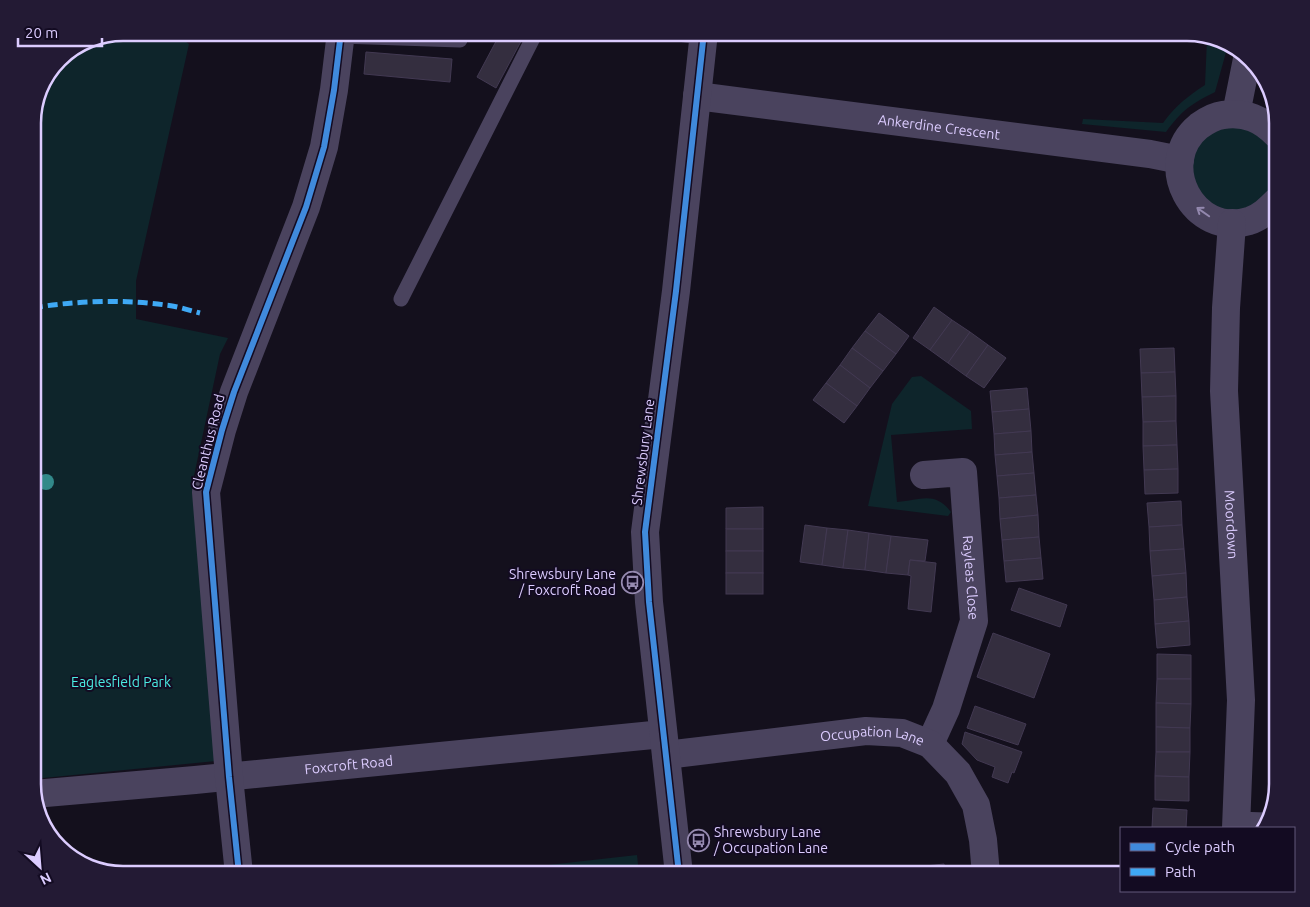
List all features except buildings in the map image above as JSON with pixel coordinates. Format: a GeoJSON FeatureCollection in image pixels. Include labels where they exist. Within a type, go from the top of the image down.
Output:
{"type":"FeatureCollection","features":[{"type":"Feature","properties":{"kind":"street","name":"Cleanthus Road"},"geometry":{"type":"LineString","coordinates":[[238,866],[206,492],[234,392],[306,207],[324,147],[334,90],[339,41]]}},
{"type":"Feature","properties":{"kind":"street","name":"Shrewsbury Lane"},"geometry":{"type":"LineString","coordinates":[[678,866],[649,602],[645,532],[676,291],[703,41]]}},
{"type":"Feature","properties":{"kind":"street"},"geometry":{"type":"LineString","coordinates":[[1236,114],[1246,66]]}},
{"type":"Feature","properties":{"kind":"street","name":"Ankerdine Crescent"},"geometry":{"type":"LineString","coordinates":[[697,96],[1150,154],[1180,160]]}},
{"type":"Feature","properties":{"kind":"street"},"geometry":{"type":"LineString","coordinates":[[1269,127],[1252,116],[1220,115],[1206,121],[1193,132],[1184,145],[1180,160],[1180,175],[1184,190],[1192,203],[1203,214],[1217,220],[1232,223],[1249,221],[1269,209]]}},
{"type":"Feature","properties":{"kind":"street","name":"Moordown"},"geometry":{"type":"LineString","coordinates":[[1232,223],[1226,308],[1224,391],[1241,700],[1236,824]]}},
{"type":"Feature","properties":{"kind":"street","name":"Rayleas Close"},"geometry":{"type":"LineString","coordinates":[[924,475],[962,472],[974,621],[946,709],[930,744]]}},
{"type":"Feature","properties":{"kind":"street","name":"Occupation Lane"},"geometry":{"type":"LineString","coordinates":[[665,745],[866,732],[902,733],[930,744],[958,773],[976,805],[983,840],[985,866]]}},
{"type":"Feature","properties":{"kind":"street","name":"Foxcroft Road"},"geometry":{"type":"LineString","coordinates":[[42,793],[229,776],[665,745]]}},
{"type":"Feature","properties":{"kind":"lane"},"geometry":{"type":"LineString","coordinates":[[401,299],[531,41]]}},
{"type":"Feature","properties":{"kind":"lane"},"geometry":{"type":"LineString","coordinates":[[1236,824],[1260,821]]}},
{"type":"Feature","properties":{"kind":"green space","name":"Eaglesfield Park"},"geometry":{"type":"Polygon","coordinates":[[[124,41],[185,41],[189,44],[136,281],[136,319],[228,338],[220,354],[192,485],[216,761],[41,778],[41,118],[48,92],[55,78],[65,65],[78,55],[108,43],[124,41]]]}},
{"type":"Feature","properties":{"kind":"green space"},"geometry":{"type":"Polygon","coordinates":[[[1207,44],[1226,52],[1215,92],[1188,108],[1166,132],[1082,124],[1083,119],[1163,123],[1172,111],[1205,85],[1207,44]]]}},
{"type":"Feature","properties":{"kind":"green space"},"geometry":{"type":"Polygon","coordinates":[[[1234,125],[1250,128],[1269,143],[1269,193],[1258,204],[1242,210],[1226,210],[1210,204],[1198,192],[1192,176],[1192,160],[1198,144],[1210,132],[1218,128],[1234,125]]]}},
{"type":"Feature","properties":{"kind":"green space"},"geometry":{"type":"Polygon","coordinates":[[[921,376],[971,411],[972,429],[891,435],[897,502],[926,498],[933,499],[945,505],[951,512],[948,516],[868,506],[892,404],[912,377],[921,376]]]}},
{"type":"Feature","properties":{"kind":"green space"},"geometry":{"type":"Polygon","coordinates":[[[637,855],[638,866],[539,866],[637,855]]]}},
{"type":"Feature","properties":{"kind":"marked path"},"geometry":{"type":"LineString","coordinates":[[41,307],[81,302],[116,301],[150,303],[178,307],[200,313]]}},
{"type":"Feature","properties":{"kind":"cycle path"},"geometry":{"type":"LineString","coordinates":[[238,866],[229,777],[206,492],[234,392],[306,207],[324,147],[340,41]]}},
{"type":"Feature","properties":{"kind":"cycle path"},"geometry":{"type":"LineString","coordinates":[[678,866],[649,602],[645,532],[676,291],[703,41]]}},
{"type":"Feature","properties":{"kind":"place","name":"Shrewsbury Lane / Foxcroft Road"},"geometry":{"type":"Point","coordinates":[632,582]}},
{"type":"Feature","properties":{"kind":"place","name":"Shrewsbury Lane / Occupation Lane"},"geometry":{"type":"Point","coordinates":[698,840]}}]}
